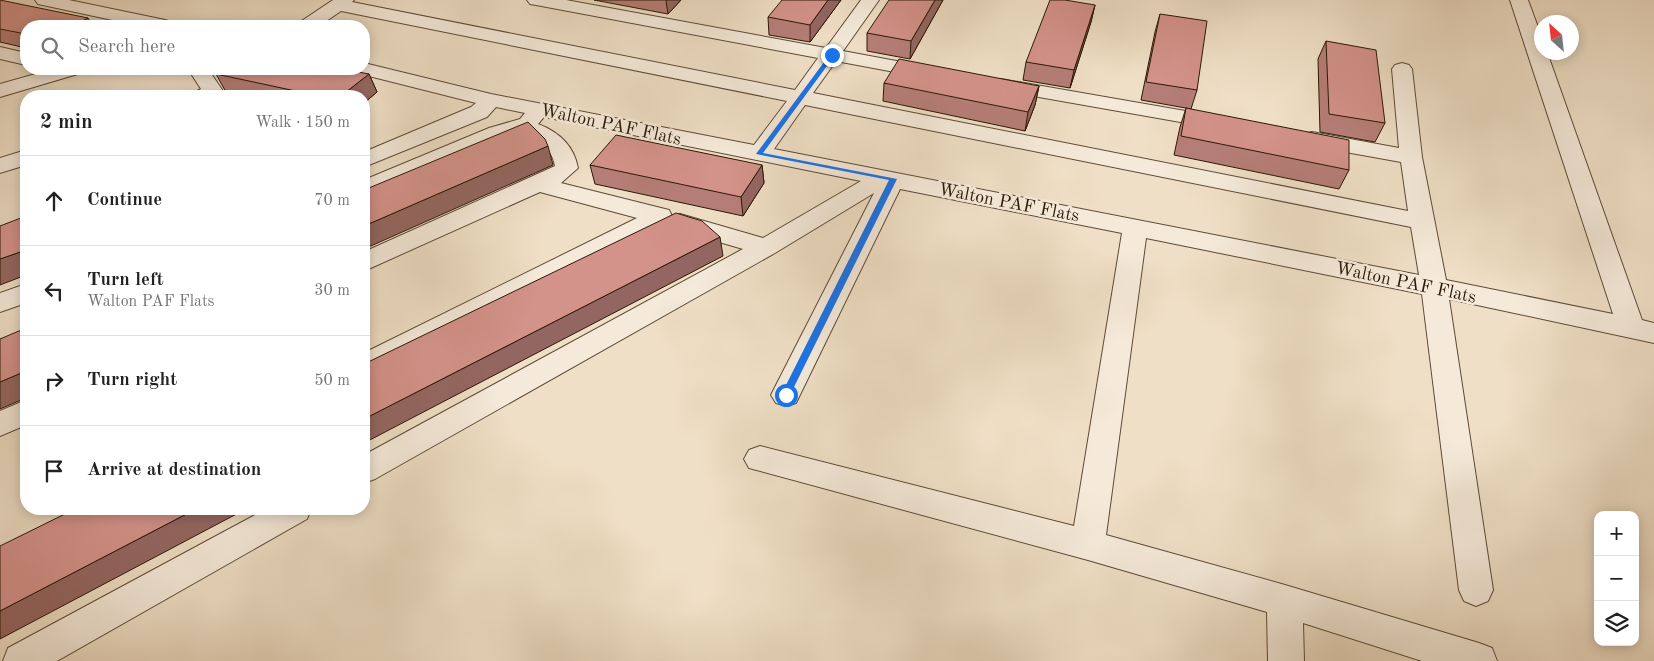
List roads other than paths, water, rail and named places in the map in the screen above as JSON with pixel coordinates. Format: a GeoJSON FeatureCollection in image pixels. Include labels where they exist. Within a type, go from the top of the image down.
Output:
{"type":"FeatureCollection","features":[{"type":"Feature","properties":{"kind":"street"},"geometry":{"type":"LineString","coordinates":[[44,0],[138,20]]}},
{"type":"Feature","properties":{"kind":"street"},"geometry":{"type":"LineString","coordinates":[[98,11],[119,0]]}},
{"type":"Feature","properties":{"kind":"street"},"geometry":{"type":"LineString","coordinates":[[536,0],[950,76]]}},
{"type":"Feature","properties":{"kind":"street"},"geometry":{"type":"LineString","coordinates":[[759,154],[870,0]]}},
{"type":"Feature","properties":{"kind":"street"},"geometry":{"type":"LineString","coordinates":[[1518,0],[1643,331]]}},
{"type":"Feature","properties":{"kind":"street"},"geometry":{"type":"LineString","coordinates":[[316,20],[341,2],[800,99],[1421,221]]}},
{"type":"Feature","properties":{"kind":"street"},"geometry":{"type":"LineString","coordinates":[[0,53],[20,58]]}},
{"type":"Feature","properties":{"kind":"street"},"geometry":{"type":"LineString","coordinates":[[1402,69],[1411,157],[1434,287],[1476,590]]}},
{"type":"Feature","properties":{"kind":"street","name":"Walton PAF Flats"},"geometry":{"type":"LineString","coordinates":[[370,70],[491,100],[1135,227],[1643,331]]}},
{"type":"Feature","properties":{"kind":"street"},"geometry":{"type":"LineString","coordinates":[[0,92],[52,75]]}},
{"type":"Feature","properties":{"kind":"street"},"geometry":{"type":"LineString","coordinates":[[202,75],[212,90]]}},
{"type":"Feature","properties":{"kind":"street"},"geometry":{"type":"LineString","coordinates":[[979,81],[1234,126]]}},
{"type":"Feature","properties":{"kind":"street"},"geometry":{"type":"LineString","coordinates":[[370,157],[479,112],[491,100]]}},
{"type":"Feature","properties":{"kind":"street"},"geometry":{"type":"LineString","coordinates":[[524,127],[541,109]]}},
{"type":"Feature","properties":{"kind":"street"},"geometry":{"type":"LineString","coordinates":[[370,186],[518,125],[551,139],[566,158],[567,168],[538,184],[370,259]]}},
{"type":"Feature","properties":{"kind":"street"},"geometry":{"type":"LineString","coordinates":[[1293,136],[1411,157]]}},
{"type":"Feature","properties":{"kind":"street"},"geometry":{"type":"LineString","coordinates":[[0,166],[20,159]]}},
{"type":"Feature","properties":{"kind":"street"},"geometry":{"type":"LineString","coordinates":[[370,467],[889,178]]}},
{"type":"Feature","properties":{"kind":"street"},"geometry":{"type":"LineString","coordinates":[[786,395],[889,178]]}},
{"type":"Feature","properties":{"kind":"street"},"geometry":{"type":"LineString","coordinates":[[538,184],[660,216],[766,247]]}},
{"type":"Feature","properties":{"kind":"street"},"geometry":{"type":"LineString","coordinates":[[370,363],[660,216]]}},
{"type":"Feature","properties":{"kind":"street"},"geometry":{"type":"LineString","coordinates":[[1089,532],[1135,227]]}},
{"type":"Feature","properties":{"kind":"street"},"geometry":{"type":"LineString","coordinates":[[0,303],[20,295]]}},
{"type":"Feature","properties":{"kind":"street"},"geometry":{"type":"LineString","coordinates":[[0,424],[20,415]]}},
{"type":"Feature","properties":{"kind":"street"},"geometry":{"type":"LineString","coordinates":[[760,459],[1089,532],[1285,601],[1479,661]]}},
{"type":"Feature","properties":{"kind":"street"},"geometry":{"type":"LineString","coordinates":[[21,661],[284,515]]}},
{"type":"Feature","properties":{"kind":"street"},"geometry":{"type":"LineString","coordinates":[[1285,601],[1286,661]]}}]}
